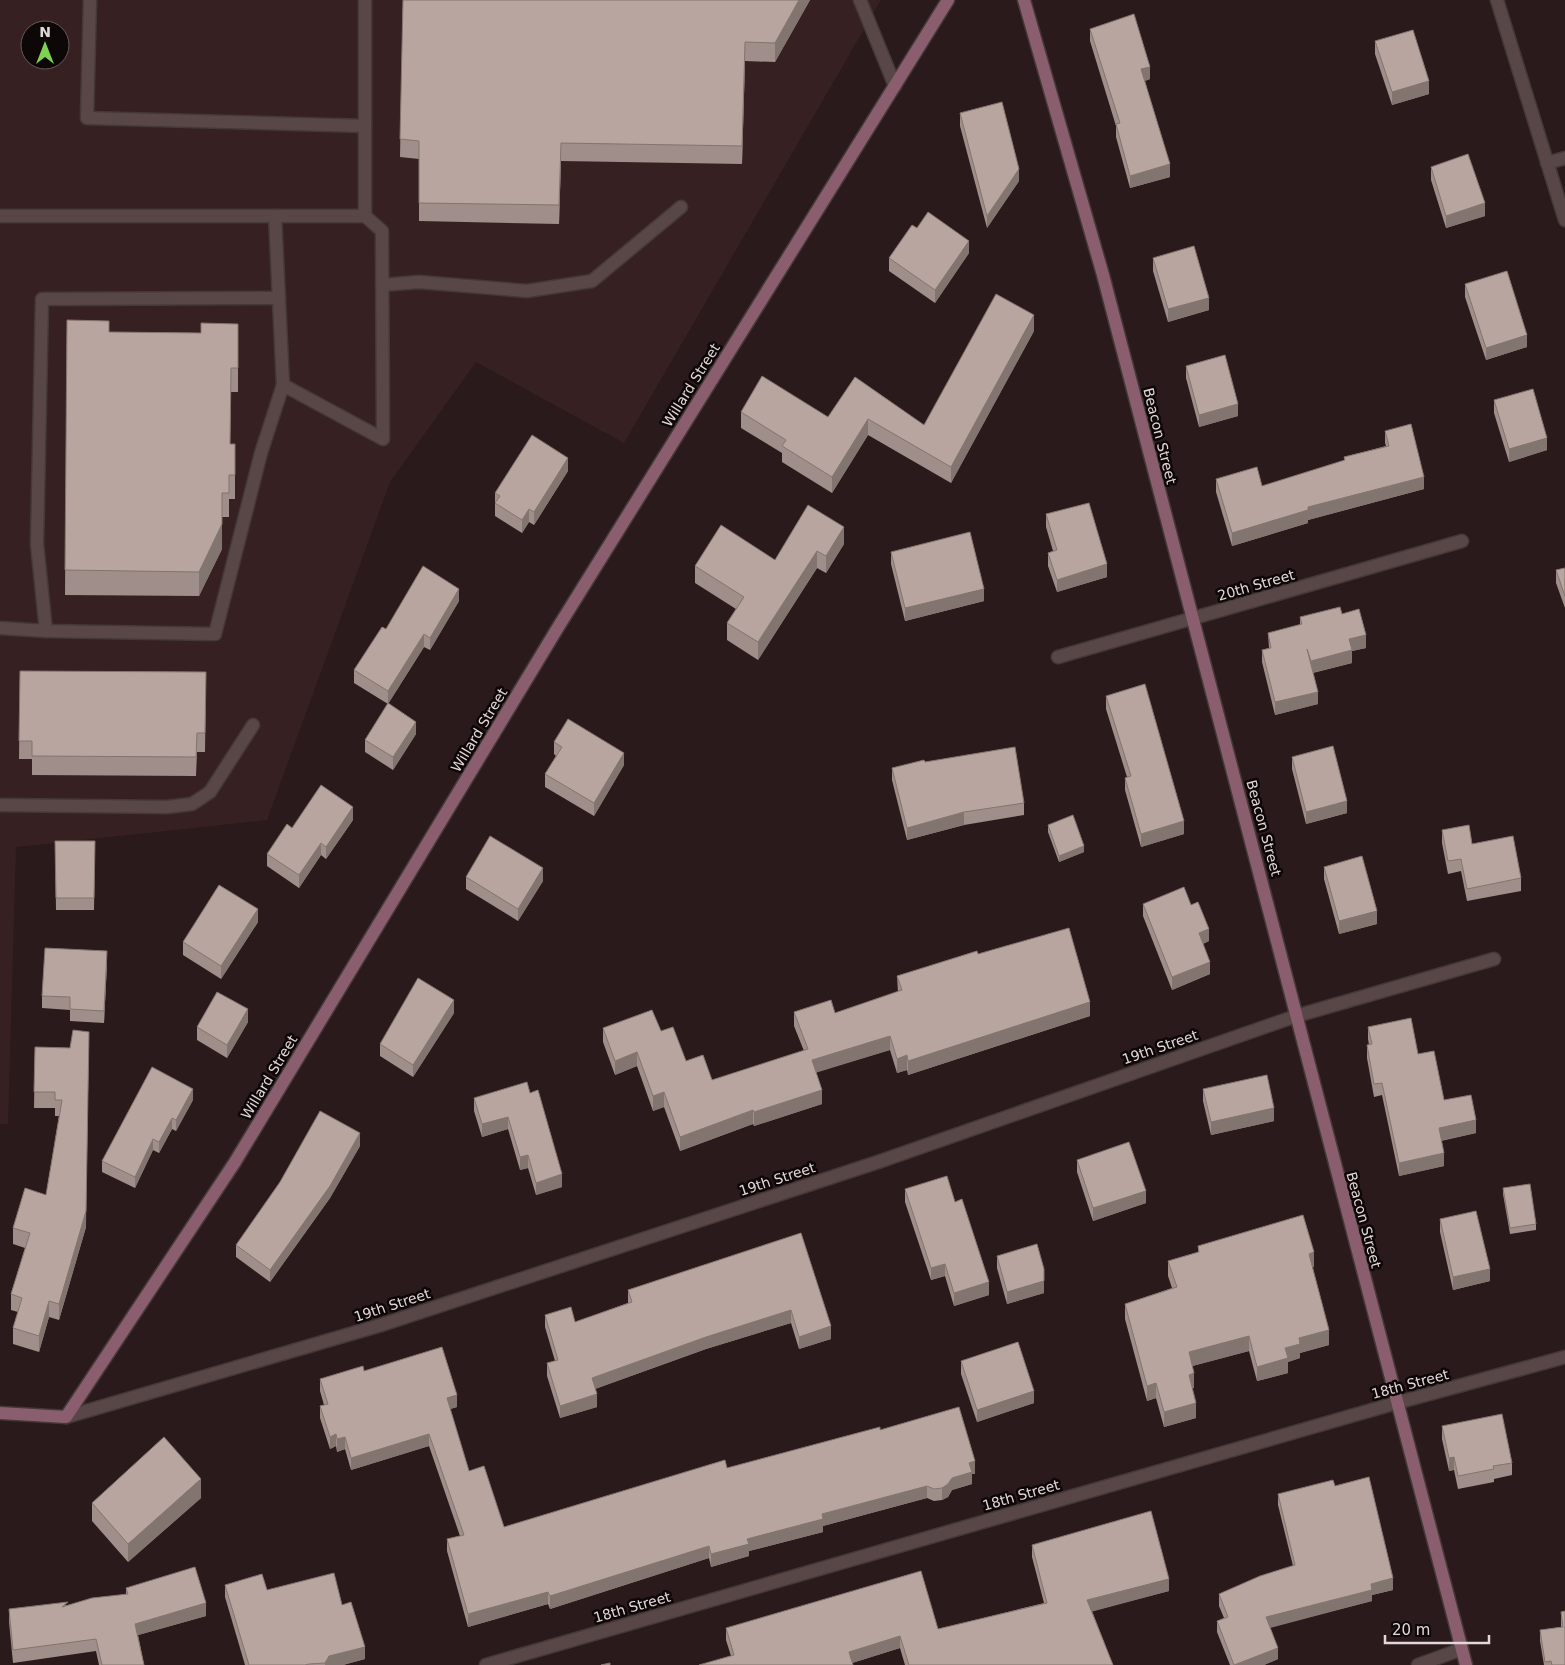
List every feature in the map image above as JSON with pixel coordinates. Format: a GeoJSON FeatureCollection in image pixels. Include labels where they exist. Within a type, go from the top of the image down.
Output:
{"type":"FeatureCollection","features":[{"type":"Feature","properties":{"kind":"main road","name":"Willard Street"},"geometry":{"type":"LineString","coordinates":[[66,1417],[235,1162],[557,628],[948,0]]}},
{"type":"Feature","properties":{"kind":"main road","name":"Beacon Street"},"geometry":{"type":"LineString","coordinates":[[1024,0],[1103,275],[1396,1403],[1466,1665]]}},
{"type":"Feature","properties":{"kind":"main road"},"geometry":{"type":"LineString","coordinates":[[0,1413],[66,1417]]}},
{"type":"Feature","properties":{"kind":"street"},"geometry":{"type":"LineString","coordinates":[[90,0],[87,118],[365,126]]}},
{"type":"Feature","properties":{"kind":"street"},"geometry":{"type":"LineString","coordinates":[[364,0],[366,216]]}},
{"type":"Feature","properties":{"kind":"street"},"geometry":{"type":"LineString","coordinates":[[860,0],[895,86]]}},
{"type":"Feature","properties":{"kind":"street"},"geometry":{"type":"LineString","coordinates":[[1496,0],[1565,220]]}},
{"type":"Feature","properties":{"kind":"street"},"geometry":{"type":"LineString","coordinates":[[1547,163],[1565,158]]}},
{"type":"Feature","properties":{"kind":"street"},"geometry":{"type":"LineString","coordinates":[[382,284],[419,282],[527,292],[592,280],[681,208]]}},
{"type":"Feature","properties":{"kind":"street"},"geometry":{"type":"LineString","coordinates":[[0,216],[366,216],[382,231],[383,439],[283,385]]}},
{"type":"Feature","properties":{"kind":"street"},"geometry":{"type":"LineString","coordinates":[[0,628],[46,631],[215,634],[261,453],[283,385],[275,216]]}},
{"type":"Feature","properties":{"kind":"street"},"geometry":{"type":"LineString","coordinates":[[46,631],[37,544],[42,299],[279,298]]}},
{"type":"Feature","properties":{"kind":"street","name":"20th Street"},"geometry":{"type":"LineString","coordinates":[[1058,657],[1462,541]]}},
{"type":"Feature","properties":{"kind":"street"},"geometry":{"type":"LineString","coordinates":[[0,805],[167,807],[192,804],[210,792],[253,725]]}},
{"type":"Feature","properties":{"kind":"street","name":"19th Street"},"geometry":{"type":"LineString","coordinates":[[66,1417],[381,1325],[878,1162],[1296,1016],[1494,959]]}},
{"type":"Feature","properties":{"kind":"street","name":"18th Street"},"geometry":{"type":"LineString","coordinates":[[486,1665],[1396,1403],[1565,1357]]}},
{"type":"Feature","properties":{"kind":"street"},"geometry":{"type":"LineString","coordinates":[[1418,1665],[1462,1649]]}},
{"type":"Feature","properties":{"kind":"shaded area"},"geometry":{"type":"Polygon","coordinates":[[[0,0],[881,0],[624,443],[476,362],[390,482],[267,820],[16,847],[8,1124],[0,1124],[0,0]]]}},
{"type":"Feature","properties":{"kind":"building"},"geometry":{"type":"Polygon","coordinates":[[[403,0],[799,0],[775,43],[745,42],[742,146],[561,143],[559,205],[419,203],[419,141],[400,139],[403,0]]]}},
{"type":"Feature","properties":{"kind":"building"},"geometry":{"type":"Polygon","coordinates":[[[1134,14],[1150,67],[1141,69],[1170,164],[1130,176],[1116,124],[1120,123],[1090,29],[1134,14]]]}},
{"type":"Feature","properties":{"kind":"building"},"geometry":{"type":"Polygon","coordinates":[[[1413,30],[1429,81],[1392,92],[1375,41],[1413,30]]]}},
{"type":"Feature","properties":{"kind":"building"},"geometry":{"type":"Polygon","coordinates":[[[1002,102],[1019,169],[987,216],[960,113],[1002,102]]]}},
{"type":"Feature","properties":{"kind":"building"},"geometry":{"type":"Polygon","coordinates":[[[1468,154],[1485,203],[1446,216],[1431,167],[1468,154]]]}},
{"type":"Feature","properties":{"kind":"building"},"geometry":{"type":"Polygon","coordinates":[[[928,212],[969,241],[935,290],[889,258],[912,225],[917,228],[928,212]]]}},
{"type":"Feature","properties":{"kind":"building"},"geometry":{"type":"Polygon","coordinates":[[[1194,246],[1209,298],[1168,309],[1153,258],[1194,246]]]}},
{"type":"Feature","properties":{"kind":"building"},"geometry":{"type":"Polygon","coordinates":[[[1507,271],[1527,335],[1486,348],[1465,284],[1507,271]]]}},
{"type":"Feature","properties":{"kind":"building"},"geometry":{"type":"Polygon","coordinates":[[[996,294],[1034,315],[951,467],[868,419],[832,477],[782,446],[786,440],[741,412],[762,376],[828,417],[855,377],[924,425],[996,294]]]}},
{"type":"Feature","properties":{"kind":"building"},"geometry":{"type":"Polygon","coordinates":[[[67,320],[109,321],[109,332],[201,333],[201,323],[238,324],[238,368],[231,368],[230,444],[235,444],[235,475],[229,475],[229,493],[222,493],[222,524],[199,572],[65,570],[67,320]]]}},
{"type":"Feature","properties":{"kind":"building"},"geometry":{"type":"Polygon","coordinates":[[[1225,355],[1238,404],[1199,415],[1186,366],[1225,355]]]}},
{"type":"Feature","properties":{"kind":"building"},"geometry":{"type":"Polygon","coordinates":[[[1533,389],[1547,438],[1509,449],[1494,400],[1533,389]]]}},
{"type":"Feature","properties":{"kind":"building"},"geometry":{"type":"Polygon","coordinates":[[[1411,424],[1424,477],[1308,507],[1308,510],[1232,533],[1216,479],[1257,467],[1262,486],[1345,460],[1344,457],[1389,446],[1385,431],[1411,424]]]}},
{"type":"Feature","properties":{"kind":"building"},"geometry":{"type":"Polygon","coordinates":[[[532,435],[568,458],[534,512],[529,509],[522,520],[495,503],[500,496],[495,493],[532,435]]]}},
{"type":"Feature","properties":{"kind":"building"},"geometry":{"type":"Polygon","coordinates":[[[1089,503],[1107,564],[1057,580],[1048,553],[1057,550],[1046,514],[1089,503]]]}},
{"type":"Feature","properties":{"kind":"building"},"geometry":{"type":"Polygon","coordinates":[[[808,505],[844,527],[826,556],[817,551],[758,642],[727,623],[744,597],[695,566],[721,525],[775,560],[808,505]]]}},
{"type":"Feature","properties":{"kind":"building"},"geometry":{"type":"Polygon","coordinates":[[[970,532],[984,589],[905,608],[891,552],[970,532]]]}},
{"type":"Feature","properties":{"kind":"building"},"geometry":{"type":"Polygon","coordinates":[[[423,566],[459,589],[430,638],[424,634],[388,691],[354,670],[382,627],[386,629],[423,566]]]}},
{"type":"Feature","properties":{"kind":"building"},"geometry":{"type":"Polygon","coordinates":[[[1565,568],[1565,596],[1556,570],[1565,568]]]}},
{"type":"Feature","properties":{"kind":"building"},"geometry":{"type":"Polygon","coordinates":[[[1340,607],[1342,614],[1359,609],[1366,635],[1349,639],[1352,650],[1311,661],[1307,649],[1318,692],[1275,702],[1262,650],[1271,648],[1268,633],[1302,624],[1300,617],[1340,607]]]}},
{"type":"Feature","properties":{"kind":"building"},"geometry":{"type":"Polygon","coordinates":[[[20,671],[206,672],[205,733],[197,733],[196,757],[32,756],[32,741],[19,741],[20,671]]]}},
{"type":"Feature","properties":{"kind":"building"},"geometry":{"type":"Polygon","coordinates":[[[1145,684],[1184,821],[1141,834],[1125,778],[1131,776],[1106,696],[1145,684]]]}},
{"type":"Feature","properties":{"kind":"building"},"geometry":{"type":"Polygon","coordinates":[[[388,703],[416,722],[393,757],[365,740],[388,703]]]}},
{"type":"Feature","properties":{"kind":"building"},"geometry":{"type":"Polygon","coordinates":[[[568,719],[624,753],[594,803],[545,774],[562,747],[554,742],[568,719]]]}},
{"type":"Feature","properties":{"kind":"building"},"geometry":{"type":"Polygon","coordinates":[[[1333,746],[1347,801],[1306,812],[1292,757],[1333,746]]]}},
{"type":"Feature","properties":{"kind":"building"},"geometry":{"type":"Polygon","coordinates":[[[1015,747],[1024,803],[964,812],[907,828],[892,768],[924,760],[925,762],[1015,747]]]}},
{"type":"Feature","properties":{"kind":"building"},"geometry":{"type":"Polygon","coordinates":[[[321,785],[353,807],[326,847],[321,843],[299,875],[267,854],[287,824],[292,828],[321,785]]]}},
{"type":"Feature","properties":{"kind":"building"},"geometry":{"type":"Polygon","coordinates":[[[1073,815],[1084,846],[1059,856],[1048,825],[1073,815]]]}},
{"type":"Feature","properties":{"kind":"building"},"geometry":{"type":"Polygon","coordinates":[[[1469,825],[1472,844],[1513,836],[1521,878],[1467,889],[1461,859],[1448,861],[1442,830],[1469,825]]]}},
{"type":"Feature","properties":{"kind":"building"},"geometry":{"type":"Polygon","coordinates":[[[490,836],[543,868],[518,909],[466,877],[490,836]]]}},
{"type":"Feature","properties":{"kind":"building"},"geometry":{"type":"Polygon","coordinates":[[[55,841],[95,841],[94,898],[56,898],[55,841]]]}},
{"type":"Feature","properties":{"kind":"building"},"geometry":{"type":"Polygon","coordinates":[[[1362,856],[1377,911],[1339,921],[1324,867],[1362,856]]]}},
{"type":"Feature","properties":{"kind":"building"},"geometry":{"type":"Polygon","coordinates":[[[219,885],[258,909],[221,966],[183,942],[219,885]]]}},
{"type":"Feature","properties":{"kind":"building"},"geometry":{"type":"Polygon","coordinates":[[[1184,887],[1191,905],[1198,902],[1209,929],[1199,933],[1210,962],[1172,977],[1143,904],[1184,887]]]}},
{"type":"Feature","properties":{"kind":"building"},"geometry":{"type":"Polygon","coordinates":[[[1069,928],[1090,1002],[908,1061],[907,1055],[897,1059],[890,1036],[812,1060],[822,1090],[754,1112],[753,1110],[680,1137],[664,1092],[653,1096],[637,1052],[615,1061],[603,1028],[652,1010],[661,1031],[673,1027],[686,1061],[703,1055],[712,1080],[808,1049],[794,1012],[831,1000],[835,1013],[902,990],[897,976],[977,951],[978,954],[1069,928]]]}},
{"type":"Feature","properties":{"kind":"building"},"geometry":{"type":"Polygon","coordinates":[[[45,948],[107,951],[104,1011],[70,1009],[70,997],[42,996],[45,948]]]}},
{"type":"Feature","properties":{"kind":"building"},"geometry":{"type":"Polygon","coordinates":[[[418,978],[454,1000],[413,1065],[380,1044],[418,978]]]}},
{"type":"Feature","properties":{"kind":"building"},"geometry":{"type":"Polygon","coordinates":[[[217,992],[248,1009],[227,1045],[197,1027],[217,992]]]}},
{"type":"Feature","properties":{"kind":"building"},"geometry":{"type":"Polygon","coordinates":[[[1411,1018],[1418,1054],[1434,1051],[1444,1100],[1471,1095],[1476,1120],[1439,1128],[1444,1153],[1399,1163],[1382,1083],[1374,1084],[1367,1045],[1372,1044],[1368,1027],[1411,1018]]]}},
{"type":"Feature","properties":{"kind":"building"},"geometry":{"type":"Polygon","coordinates":[[[73,1030],[89,1032],[86,1211],[59,1304],[49,1301],[39,1336],[13,1328],[22,1298],[11,1294],[30,1233],[13,1228],[25,1188],[46,1195],[62,1100],[55,1100],[55,1092],[34,1092],[35,1047],[70,1048],[73,1030]]]}},
{"type":"Feature","properties":{"kind":"building"},"geometry":{"type":"Polygon","coordinates":[[[152,1067],[193,1089],[176,1120],[172,1118],[159,1142],[153,1139],[135,1177],[102,1161],[152,1067]]]}},
{"type":"Feature","properties":{"kind":"building"},"geometry":{"type":"Polygon","coordinates":[[[1267,1075],[1274,1108],[1211,1122],[1203,1089],[1267,1075]]]}},
{"type":"Feature","properties":{"kind":"building"},"geometry":{"type":"Polygon","coordinates":[[[527,1082],[530,1093],[538,1090],[562,1174],[536,1183],[528,1155],[520,1157],[508,1117],[482,1124],[474,1098],[527,1082]]]}},
{"type":"Feature","properties":{"kind":"building"},"geometry":{"type":"Polygon","coordinates":[[[320,1111],[360,1133],[330,1186],[270,1270],[236,1245],[280,1182],[320,1111]]]}},
{"type":"Feature","properties":{"kind":"building"},"geometry":{"type":"Polygon","coordinates":[[[1129,1142],[1146,1191],[1093,1208],[1077,1160],[1129,1142]]]}},
{"type":"Feature","properties":{"kind":"building"},"geometry":{"type":"Polygon","coordinates":[[[947,1176],[955,1202],[962,1199],[989,1282],[954,1293],[945,1264],[931,1268],[905,1189],[947,1176]]]}},
{"type":"Feature","properties":{"kind":"building"},"geometry":{"type":"Polygon","coordinates":[[[1530,1184],[1536,1224],[1510,1228],[1503,1188],[1530,1184]]]}},
{"type":"Feature","properties":{"kind":"building"},"geometry":{"type":"Polygon","coordinates":[[[1476,1211],[1490,1269],[1453,1277],[1440,1219],[1476,1211]]]}},
{"type":"Feature","properties":{"kind":"building"},"geometry":{"type":"Polygon","coordinates":[[[1303,1215],[1314,1252],[1309,1254],[1329,1330],[1299,1338],[1300,1344],[1285,1348],[1288,1358],[1257,1367],[1249,1336],[1189,1352],[1194,1373],[1189,1375],[1196,1403],[1164,1412],[1156,1383],[1147,1386],[1125,1304],[1177,1287],[1168,1261],[1199,1252],[1198,1246],[1303,1215]]]}},
{"type":"Feature","properties":{"kind":"building"},"geometry":{"type":"Polygon","coordinates":[[[801,1233],[831,1326],[799,1337],[791,1310],[706,1337],[592,1378],[597,1394],[560,1406],[547,1363],[558,1360],[545,1315],[571,1307],[575,1322],[632,1302],[628,1290],[801,1233]]]}},
{"type":"Feature","properties":{"kind":"building"},"geometry":{"type":"Polygon","coordinates":[[[1037,1244],[1044,1269],[1044,1281],[1007,1292],[997,1256],[1037,1244]]]}},
{"type":"Feature","properties":{"kind":"building"},"geometry":{"type":"Polygon","coordinates":[[[1018,1342],[1034,1391],[977,1410],[961,1361],[1018,1342]]]}},
{"type":"Feature","properties":{"kind":"building"},"geometry":{"type":"Polygon","coordinates":[[[442,1347],[457,1395],[447,1398],[469,1471],[484,1466],[504,1527],[725,1460],[727,1468],[880,1427],[880,1430],[959,1407],[975,1461],[969,1463],[972,1472],[952,1478],[942,1488],[934,1489],[927,1486],[822,1514],[823,1519],[747,1539],[749,1544],[711,1554],[709,1546],[550,1596],[548,1592],[468,1614],[447,1539],[464,1535],[429,1434],[351,1458],[345,1437],[337,1439],[336,1434],[330,1437],[320,1406],[328,1404],[320,1379],[363,1366],[364,1371],[442,1347]]]}},
{"type":"Feature","properties":{"kind":"building"},"geometry":{"type":"Polygon","coordinates":[[[1502,1414],[1512,1463],[1493,1466],[1494,1469],[1458,1476],[1454,1457],[1449,1458],[1442,1426],[1502,1414]]]}},
{"type":"Feature","properties":{"kind":"building"},"geometry":{"type":"Polygon","coordinates":[[[164,1437],[201,1479],[128,1544],[92,1503],[164,1437]]]}},
{"type":"Feature","properties":{"kind":"building"},"geometry":{"type":"Polygon","coordinates":[[[1369,1477],[1393,1578],[1371,1584],[1372,1590],[1266,1617],[1278,1648],[1234,1665],[1217,1621],[1228,1617],[1219,1594],[1260,1576],[1295,1565],[1278,1494],[1333,1480],[1335,1486],[1369,1477]]]}},
{"type":"Feature","properties":{"kind":"building"},"geometry":{"type":"Polygon","coordinates":[[[1151,1511],[1169,1579],[1087,1600],[1113,1665],[909,1665],[900,1636],[849,1652],[853,1665],[699,1665],[734,1655],[726,1628],[921,1571],[938,1629],[1047,1603],[1032,1545],[1151,1511]]]}},
{"type":"Feature","properties":{"kind":"building"},"geometry":{"type":"Polygon","coordinates":[[[195,1567],[206,1603],[135,1624],[144,1665],[102,1665],[96,1639],[13,1650],[9,1609],[68,1602],[62,1607],[92,1598],[128,1594],[126,1588],[195,1567]]]}},
{"type":"Feature","properties":{"kind":"building"},"geometry":{"type":"Polygon","coordinates":[[[334,1573],[342,1605],[351,1602],[365,1647],[329,1656],[325,1663],[249,1665],[225,1585],[262,1574],[267,1590],[334,1573]]]}},
{"type":"Feature","properties":{"kind":"building"},"geometry":{"type":"Polygon","coordinates":[[[1565,1611],[1565,1665],[1552,1665],[1551,1661],[1545,1662],[1540,1630],[1563,1627],[1561,1612],[1565,1611]]]}}]}
